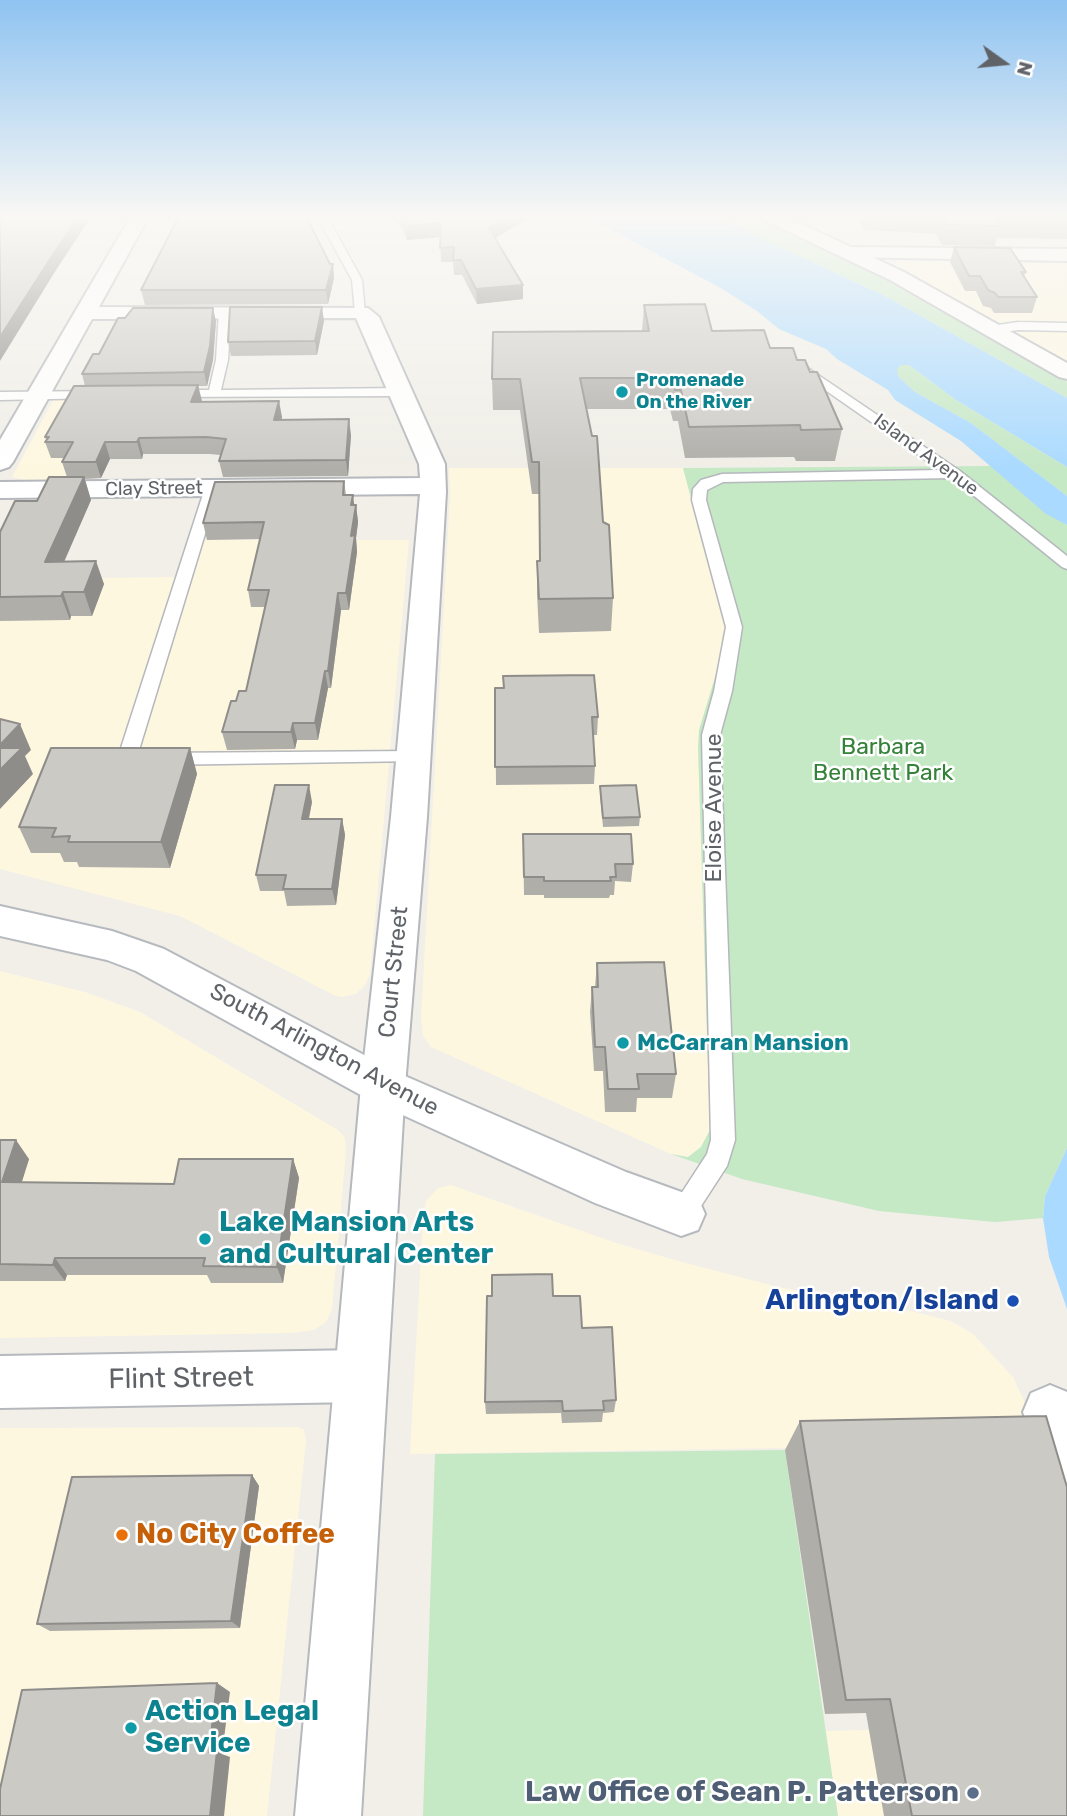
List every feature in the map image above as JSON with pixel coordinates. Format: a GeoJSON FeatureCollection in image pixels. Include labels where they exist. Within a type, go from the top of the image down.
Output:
{"type":"FeatureCollection","features":[{"type":"Feature","properties":{"kind":"street"},"geometry":{"type":"LineString","coordinates":[[0,461],[92,301]]}},
{"type":"Feature","properties":{"kind":"street"},"geometry":{"type":"LineString","coordinates":[[937,301],[1067,372]]}},
{"type":"Feature","properties":{"kind":"street"},"geometry":{"type":"LineString","coordinates":[[85,313],[361,312]]}},
{"type":"Feature","properties":{"kind":"street","name":"Court Street"},"geometry":{"type":"LineString","coordinates":[[328,1816],[383,1086],[413,757],[433,486],[432,464],[368,317],[361,312]]}},
{"type":"Feature","properties":{"kind":"street","name":"Clay Street"},"geometry":{"type":"LineString","coordinates":[[0,491],[433,486]]}},
{"type":"Feature","properties":{"kind":"street","name":"South Arlington Avenue"},"geometry":{"type":"LineString","coordinates":[[0,921],[112,946],[150,960],[383,1086],[612,1188],[681,1214]]}},
{"type":"Feature","properties":{"kind":"street","name":"Flint Street"},"geometry":{"type":"LineString","coordinates":[[0,1382],[361,1376]]}},
{"type":"Feature","properties":{"kind":"street"},"geometry":{"type":"LineString","coordinates":[[1050,1412],[1067,1472]]}},
{"type":"Feature","properties":{"kind":"lane"},"geometry":{"type":"LineString","coordinates":[[360,301],[361,312]]}},
{"type":"Feature","properties":{"kind":"lane"},"geometry":{"type":"LineString","coordinates":[[214,394],[222,360],[225,311]]}},
{"type":"Feature","properties":{"kind":"lane"},"geometry":{"type":"LineString","coordinates":[[991,330],[1018,326],[1067,327]]}},
{"type":"Feature","properties":{"kind":"lane","name":"Island Avenue"},"geometry":{"type":"LineString","coordinates":[[791,360],[955,474],[1067,564]]}},
{"type":"Feature","properties":{"kind":"lane"},"geometry":{"type":"LineString","coordinates":[[153,394],[401,392]]}},
{"type":"Feature","properties":{"kind":"lane"},"geometry":{"type":"LineString","coordinates":[[0,396],[117,395]]}},
{"type":"Feature","properties":{"kind":"lane","name":"Eloise Avenue"},"geometry":{"type":"LineString","coordinates":[[681,1214],[718,1158],[723,1140],[711,735],[730,660],[734,627],[699,500],[700,489],[706,482],[722,478],[955,474]]}},
{"type":"Feature","properties":{"kind":"lane"},"geometry":{"type":"LineString","coordinates":[[212,488],[128,754],[156,759],[413,757]]}},
{"type":"Feature","properties":{"kind":"shaded area"},"geometry":{"type":"Polygon","coordinates":[[[954,301],[1067,301],[1067,363],[954,301]]]}},
{"type":"Feature","properties":{"kind":"shaded area"},"geometry":{"type":"Polygon","coordinates":[[[56,395],[129,395],[87,480],[24,480],[12,477],[56,395]]]}},
{"type":"Feature","properties":{"kind":"shaded area"},"geometry":{"type":"Polygon","coordinates":[[[449,468],[683,468],[726,630],[698,747],[710,1130],[701,1147],[688,1157],[671,1154],[431,1047],[423,1036],[421,1017],[450,497],[449,468]]]}},
{"type":"Feature","properties":{"kind":"shaded area"},"geometry":{"type":"Polygon","coordinates":[[[195,540],[409,540],[370,974],[365,985],[356,994],[342,997],[334,995],[180,916],[0,869],[0,579],[183,577],[195,540]]]}},
{"type":"Feature","properties":{"kind":"shaded area"},"geometry":{"type":"Polygon","coordinates":[[[0,971],[85,992],[140,1012],[338,1130],[345,1138],[346,1150],[332,1309],[326,1322],[314,1330],[291,1333],[0,1338],[0,971]]]}},
{"type":"Feature","properties":{"kind":"shaded area"},"geometry":{"type":"Polygon","coordinates":[[[451,1185],[616,1243],[682,1262],[778,1287],[950,1321],[972,1333],[1013,1377],[1024,1401],[1037,1444],[410,1454],[423,1218],[426,1201],[438,1188],[451,1185]]]}},
{"type":"Feature","properties":{"kind":"shaded area"},"geometry":{"type":"Polygon","coordinates":[[[298,1427],[304,1430],[306,1440],[267,1816],[0,1816],[0,1428],[298,1427]]]}},
{"type":"Feature","properties":{"kind":"shaded area","name":"Law Office of Sean P. Patterson"},"geometry":{"type":"Polygon","coordinates":[[[1067,1725],[1067,1816],[838,1816],[826,1731],[1067,1725]]]}},
{"type":"Feature","properties":{"kind":"green space"},"geometry":{"type":"Polygon","coordinates":[[[894,301],[923,301],[1067,382],[1067,398],[894,301]]]}},
{"type":"Feature","properties":{"kind":"green space"},"geometry":{"type":"Polygon","coordinates":[[[901,365],[909,365],[956,400],[1067,467],[1067,496],[971,423],[915,392],[898,376],[896,369],[901,365]]]}},
{"type":"Feature","properties":{"kind":"green space","name":"Barbara Bennett Park"},"geometry":{"type":"Polygon","coordinates":[[[991,466],[1046,513],[1067,525],[1067,1148],[1045,1196],[1043,1218],[995,1222],[879,1211],[742,1179],[671,1154],[688,1157],[701,1147],[710,1130],[698,747],[699,730],[723,651],[726,630],[683,468],[991,466]]]}},
{"type":"Feature","properties":{"kind":"green space"},"geometry":{"type":"Polygon","coordinates":[[[785,1450],[838,1816],[423,1816],[435,1454],[785,1450]]]}},
{"type":"Feature","properties":{"kind":"water"},"geometry":{"type":"Polygon","coordinates":[[[741,301],[894,301],[1067,398],[1067,467],[956,400],[909,365],[901,365],[897,369],[898,376],[915,392],[971,423],[1067,496],[1067,525],[1046,514],[961,441],[895,400],[888,390],[837,359],[826,349],[779,329],[741,301]]]}},
{"type":"Feature","properties":{"kind":"water"},"geometry":{"type":"Polygon","coordinates":[[[1067,1148],[1067,1309],[1049,1257],[1043,1218],[1045,1196],[1067,1148]]]}},
{"type":"Feature","properties":{"kind":"building"},"geometry":{"type":"Polygon","coordinates":[[[0,301],[23,301],[0,337],[0,301]]]}},
{"type":"Feature","properties":{"kind":"building"},"geometry":{"type":"Polygon","coordinates":[[[705,304],[712,331],[764,330],[770,348],[793,348],[797,360],[805,360],[810,372],[817,372],[842,429],[801,430],[800,425],[689,427],[681,390],[675,390],[673,378],[580,378],[592,436],[597,436],[603,522],[609,525],[613,598],[539,599],[539,462],[532,462],[520,379],[492,379],[493,332],[649,331],[644,305],[705,304]]]}},
{"type":"Feature","properties":{"kind":"building"},"geometry":{"type":"Polygon","coordinates":[[[230,307],[322,307],[315,341],[228,342],[230,307]]]}},
{"type":"Feature","properties":{"kind":"building"},"geometry":{"type":"Polygon","coordinates":[[[133,308],[213,308],[210,346],[204,372],[82,374],[93,354],[99,354],[118,318],[125,318],[133,308]]]}},
{"type":"Feature","properties":{"kind":"building"},"geometry":{"type":"Polygon","coordinates":[[[198,385],[191,402],[279,401],[274,420],[349,419],[346,460],[219,461],[226,439],[206,437],[139,438],[137,442],[105,442],[96,462],[62,462],[73,442],[45,442],[49,437],[45,437],[74,386],[198,385]]]}},
{"type":"Feature","properties":{"kind":"building"},"geometry":{"type":"Polygon","coordinates":[[[49,477],[84,477],[45,562],[96,561],[84,592],[63,592],[61,596],[0,597],[0,532],[15,501],[37,501],[49,477]]]}},
{"type":"Feature","properties":{"kind":"building"},"geometry":{"type":"Polygon","coordinates":[[[344,481],[343,495],[353,495],[351,505],[356,505],[351,536],[355,535],[346,593],[338,593],[328,671],[325,671],[315,723],[293,723],[291,732],[222,732],[231,701],[236,701],[239,691],[246,691],[269,590],[248,590],[264,522],[203,523],[215,482],[344,481]]]}},
{"type":"Feature","properties":{"kind":"building"},"geometry":{"type":"Polygon","coordinates":[[[594,675],[598,717],[592,717],[595,766],[495,767],[495,688],[504,688],[503,676],[594,675]]]}},
{"type":"Feature","properties":{"kind":"building"},"geometry":{"type":"Polygon","coordinates":[[[0,719],[20,724],[0,745],[0,719]]]}},
{"type":"Feature","properties":{"kind":"building"},"geometry":{"type":"Polygon","coordinates":[[[0,748],[22,748],[0,770],[0,748]]]}},
{"type":"Feature","properties":{"kind":"building"},"geometry":{"type":"Polygon","coordinates":[[[51,748],[190,748],[161,842],[68,842],[70,836],[52,837],[56,828],[19,827],[51,748]]]}},
{"type":"Feature","properties":{"kind":"building"},"geometry":{"type":"Polygon","coordinates":[[[275,785],[309,785],[302,819],[342,819],[332,889],[283,889],[286,875],[256,875],[275,785]]]}},
{"type":"Feature","properties":{"kind":"building"},"geometry":{"type":"Polygon","coordinates":[[[636,785],[640,817],[603,818],[600,786],[636,785]]]}},
{"type":"Feature","properties":{"kind":"building"},"geometry":{"type":"Polygon","coordinates":[[[523,834],[631,834],[633,864],[615,864],[616,877],[610,877],[611,881],[544,881],[544,877],[524,877],[523,834]]]}},
{"type":"Feature","properties":{"kind":"building","name":"McCarran Mansion"},"geometry":{"type":"Polygon","coordinates":[[[664,962],[676,1074],[637,1074],[639,1089],[608,1089],[605,1047],[595,1047],[592,987],[598,987],[597,963],[664,962]]]}},
{"type":"Feature","properties":{"kind":"building"},"geometry":{"type":"Polygon","coordinates":[[[0,1140],[16,1140],[2,1182],[174,1184],[179,1159],[293,1159],[277,1267],[203,1266],[205,1258],[55,1258],[53,1265],[0,1264],[0,1140]]]}},
{"type":"Feature","properties":{"kind":"building"},"geometry":{"type":"Polygon","coordinates":[[[552,1274],[553,1296],[580,1296],[582,1328],[612,1327],[616,1400],[603,1401],[604,1410],[563,1411],[562,1401],[485,1402],[487,1296],[492,1296],[492,1275],[552,1274]]]}},
{"type":"Feature","properties":{"kind":"building"},"geometry":{"type":"Polygon","coordinates":[[[1046,1416],[1067,1487],[1067,1816],[912,1816],[890,1699],[846,1700],[800,1421],[1046,1416]]]}},
{"type":"Feature","properties":{"kind":"building"},"geometry":{"type":"Polygon","coordinates":[[[252,1475],[231,1621],[37,1624],[72,1477],[252,1475]]]}},
{"type":"Feature","properties":{"kind":"building","name":"Action Legal Service"},"geometry":{"type":"Polygon","coordinates":[[[217,1683],[209,1752],[217,1751],[210,1816],[0,1816],[0,1789],[22,1690],[217,1683]]]}},
{"type":"Feature","properties":{"kind":"place","name":"Promenade On the River"},"geometry":{"type":"Point","coordinates":[622,392]}},
{"type":"Feature","properties":{"kind":"place","name":"McCarran Mansion"},"geometry":{"type":"Point","coordinates":[623,1043]}},
{"type":"Feature","properties":{"kind":"place","name":"Lake Mansion Arts and Cultural Center"},"geometry":{"type":"Point","coordinates":[205,1239]}},
{"type":"Feature","properties":{"kind":"place","name":"Arlington/Island"},"geometry":{"type":"Point","coordinates":[1013,1301]}},
{"type":"Feature","properties":{"kind":"place","name":"No City Coffee"},"geometry":{"type":"Point","coordinates":[122,1535]}},
{"type":"Feature","properties":{"kind":"place","name":"Action Legal Service"},"geometry":{"type":"Point","coordinates":[131,1728]}},
{"type":"Feature","properties":{"kind":"place","name":"Law Office of Sean P. Patterson"},"geometry":{"type":"Point","coordinates":[973,1793]}}]}
